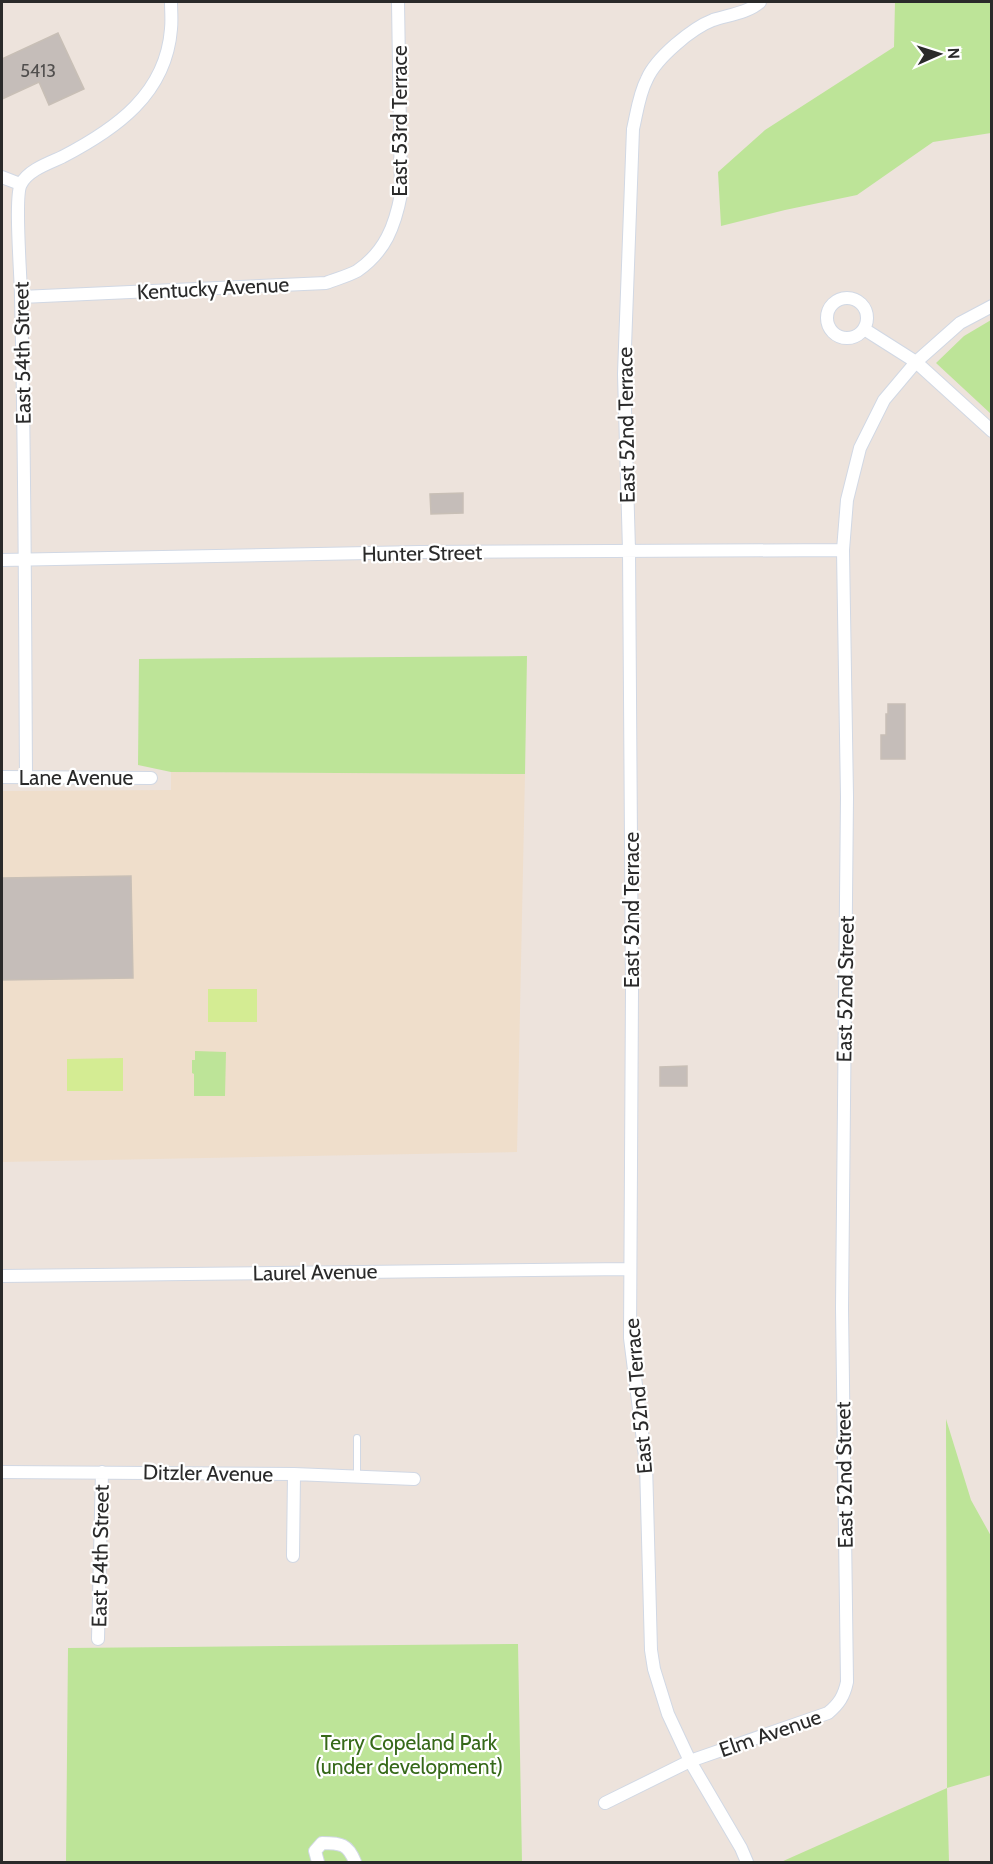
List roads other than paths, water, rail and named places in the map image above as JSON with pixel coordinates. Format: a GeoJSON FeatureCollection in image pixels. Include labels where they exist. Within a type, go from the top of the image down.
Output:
{"type":"FeatureCollection","features":[{"type":"Feature","properties":{"kind":"street"},"geometry":{"type":"LineString","coordinates":[[2,177],[20,184],[31,172],[77,149],[111,128],[144,99],[155,82],[166,56],[171,29],[171,2]]}},
{"type":"Feature","properties":{"kind":"street","name":"East 53rd Terrace"},"geometry":{"type":"LineString","coordinates":[[387,237],[396,221],[401,194],[398,2]]}},
{"type":"Feature","properties":{"kind":"street","name":"East 52nd Terrace"},"geometry":{"type":"LineString","coordinates":[[747,1863],[741,1848],[690,1761],[660,1693],[651,1650],[646,1464],[630,1338],[632,990],[629,550],[624,374],[633,129],[640,96],[648,76],[679,40],[710,22],[754,7],[760,2]]}},
{"type":"Feature","properties":{"kind":"street","name":"East 54th Street"},"geometry":{"type":"LineString","coordinates":[[20,184],[18,201],[26,777]]}},
{"type":"Feature","properties":{"kind":"street","name":"Kentucky Avenue"},"geometry":{"type":"LineString","coordinates":[[21,297],[326,283],[356,271],[381,250],[387,237]]}},
{"type":"Feature","properties":{"kind":"street","name":"East 52nd Street"},"geometry":{"type":"LineString","coordinates":[[843,1697],[848,1682],[842,1308],[847,797],[843,550],[847,500],[860,448],[884,400],[916,362],[960,323],[992,306]]}},
{"type":"Feature","properties":{"kind":"street"},"geometry":{"type":"LineString","coordinates":[[864,329],[916,362],[992,431]]}},
{"type":"Feature","properties":{"kind":"street","name":"Hunter Street"},"geometry":{"type":"LineString","coordinates":[[2,560],[629,550],[843,550]]}},
{"type":"Feature","properties":{"kind":"street","name":"Lane Avenue"},"geometry":{"type":"LineString","coordinates":[[2,777],[152,778]]}},
{"type":"Feature","properties":{"kind":"street","name":"Laurel Avenue"},"geometry":{"type":"LineString","coordinates":[[2,1276],[629,1269]]}},
{"type":"Feature","properties":{"kind":"street","name":"Ditzler Avenue"},"geometry":{"type":"LineString","coordinates":[[2,1472],[294,1474],[414,1479]]}},
{"type":"Feature","properties":{"kind":"street","name":"East 54th Street"},"geometry":{"type":"LineString","coordinates":[[98,1639],[102,1472]]}},
{"type":"Feature","properties":{"kind":"street"},"geometry":{"type":"LineString","coordinates":[[293,1556],[294,1474]]}},
{"type":"Feature","properties":{"kind":"street","name":"Elm Avenue"},"geometry":{"type":"LineString","coordinates":[[605,1803],[690,1761],[828,1713],[838,1705],[843,1697]]}},
{"type":"Feature","properties":{"kind":"street"},"geometry":{"type":"LineString","coordinates":[[318,1863],[315,1851],[322,1843],[338,1843],[351,1851],[356,1863]]}},
{"type":"Feature","properties":{"kind":"lane"},"geometry":{"type":"LineString","coordinates":[[357,1438],[357,1477]]}},
{"type":"Feature","properties":{"kind":"park label","name":"Terry Copeland Park (under development)"},"geometry":{"type":"Point","coordinates":[409,1754]}}]}
